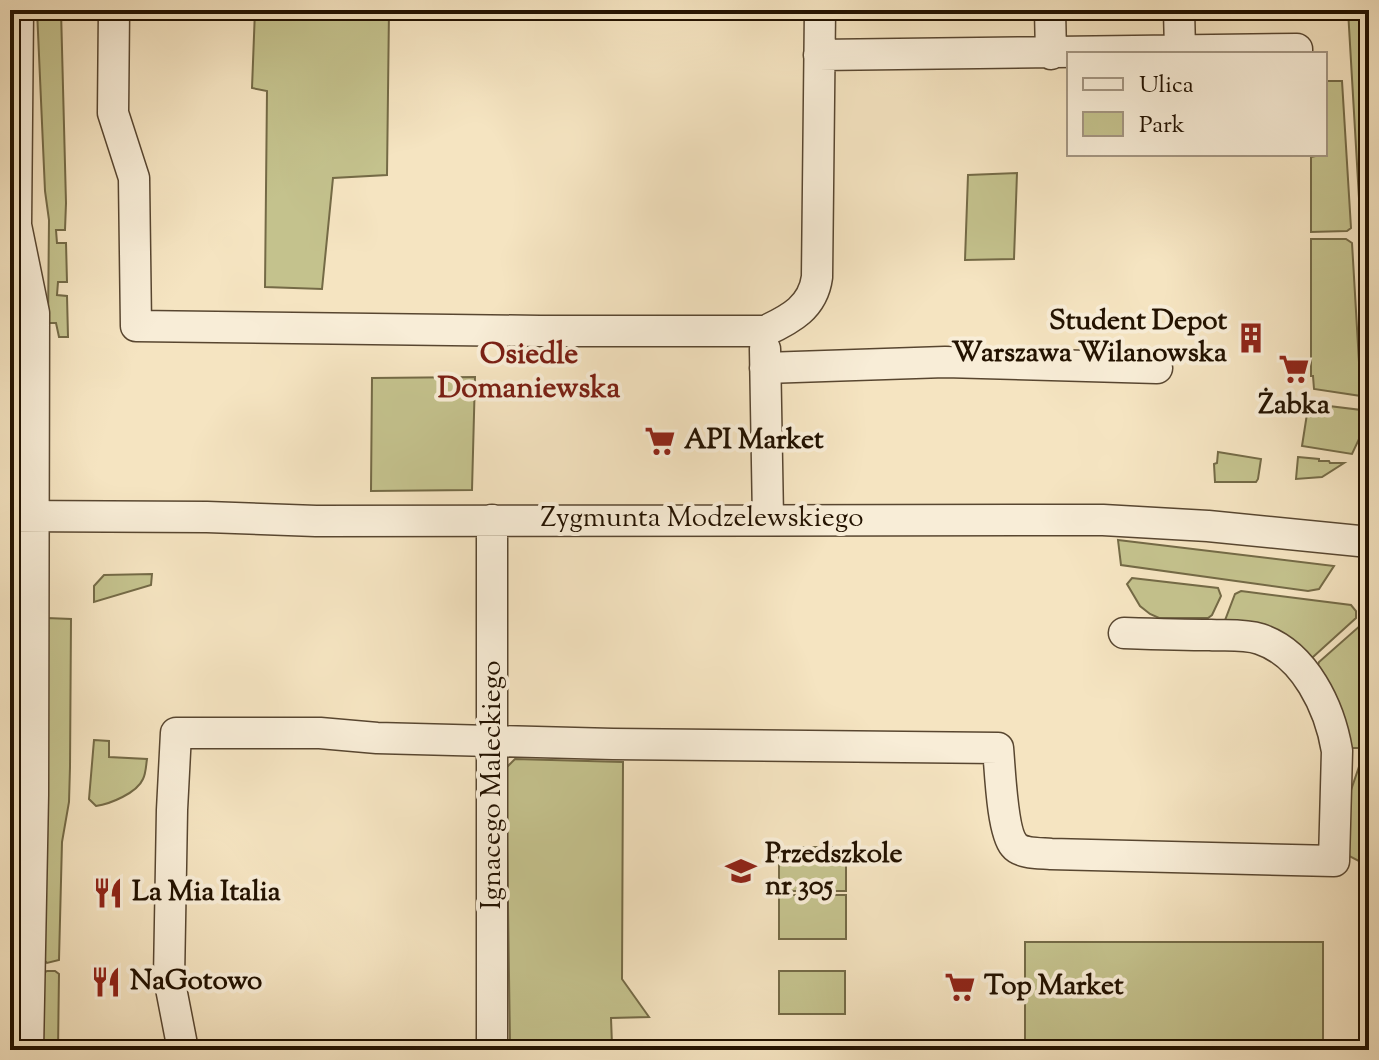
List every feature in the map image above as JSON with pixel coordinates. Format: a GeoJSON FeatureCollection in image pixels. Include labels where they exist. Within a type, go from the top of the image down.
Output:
{"type":"FeatureCollection","features":[{"type":"Feature","properties":{"kind":"street"},"geometry":{"type":"LineString","coordinates":[[10,263],[16,225],[18,10]]}},
{"type":"Feature","properties":{"kind":"street"},"geometry":{"type":"LineString","coordinates":[[114,10],[113,113],[134,178],[136,326],[540,331],[765,331],[802,309],[815,289],[820,10]]}},
{"type":"Feature","properties":{"kind":"street"},"geometry":{"type":"LineString","coordinates":[[1050,10],[1051,54]]}},
{"type":"Feature","properties":{"kind":"street"},"geometry":{"type":"LineString","coordinates":[[1179,10],[1180,50]]}},
{"type":"Feature","properties":{"kind":"street"},"geometry":{"type":"LineString","coordinates":[[1116,52],[1297,49],[1297,52]]}},
{"type":"Feature","properties":{"kind":"street"},"geometry":{"type":"LineString","coordinates":[[819,55],[1067,54]]}},
{"type":"Feature","properties":{"kind":"street"},"geometry":{"type":"LineString","coordinates":[[16,225],[34,313],[22,516],[33,795],[28,1050]]}},
{"type":"Feature","properties":{"kind":"street"},"geometry":{"type":"LineString","coordinates":[[765,331],[768,519]]}},
{"type":"Feature","properties":{"kind":"street"},"geometry":{"type":"LineString","coordinates":[[765,368],[945,362],[1157,368]]}},
{"type":"Feature","properties":{"kind":"street","name":"Zygmunta Modzelewskiego"},"geometry":{"type":"LineString","coordinates":[[22,516],[316,521],[1111,520],[1369,542]]}},
{"type":"Feature","properties":{"kind":"street","name":"Ignacego Maleckiego"},"geometry":{"type":"LineString","coordinates":[[492,520],[492,1050]]}},
{"type":"Feature","properties":{"kind":"street"},"geometry":{"type":"LineString","coordinates":[[183,1050],[169,978],[176,733],[320,733],[377,738],[645,745],[998,748],[1007,830],[1013,845],[1022,851],[1334,861],[1335,737],[1324,705],[1303,671],[1290,658],[1261,640],[1241,636],[1124,633]]}},
{"type":"Feature","properties":{"kind":"green space"},"geometry":{"type":"Polygon","coordinates":[[[37,10],[61,10],[66,203],[65,230],[56,230],[57,243],[66,243],[67,282],[58,282],[57,295],[67,296],[68,337],[59,337],[56,323],[48,323],[49,220],[37,10]]]}},
{"type":"Feature","properties":{"kind":"green space"},"geometry":{"type":"Polygon","coordinates":[[[255,10],[389,10],[387,175],[333,178],[322,289],[265,287],[267,91],[252,88],[255,10]]]}},
{"type":"Feature","properties":{"kind":"green space"},"geometry":{"type":"Polygon","coordinates":[[[1348,10],[1369,10],[1369,369],[1348,10]]]}},
{"type":"Feature","properties":{"kind":"green space"},"geometry":{"type":"Polygon","coordinates":[[[1327,81],[1342,81],[1351,228],[1347,231],[1311,232],[1311,157],[1327,156],[1327,81]]]}},
{"type":"Feature","properties":{"kind":"green space"},"geometry":{"type":"Polygon","coordinates":[[[1017,173],[1014,259],[965,260],[968,175],[1017,173]]]}},
{"type":"Feature","properties":{"kind":"green space"},"geometry":{"type":"Polygon","coordinates":[[[1311,239],[1346,239],[1352,243],[1361,396],[1314,389],[1311,376],[1311,239]]]}},
{"type":"Feature","properties":{"kind":"green space"},"geometry":{"type":"Polygon","coordinates":[[[475,377],[472,490],[371,491],[372,378],[475,377]]]}},
{"type":"Feature","properties":{"kind":"green space"},"geometry":{"type":"Polygon","coordinates":[[[1309,401],[1361,410],[1360,437],[1352,454],[1302,446],[1309,401]]]}},
{"type":"Feature","properties":{"kind":"green space"},"geometry":{"type":"Polygon","coordinates":[[[1218,452],[1261,459],[1256,482],[1215,482],[1214,464],[1217,463],[1218,452]]]}},
{"type":"Feature","properties":{"kind":"green space"},"geometry":{"type":"Polygon","coordinates":[[[1298,457],[1344,463],[1322,477],[1296,479],[1298,457]]]}},
{"type":"Feature","properties":{"kind":"green space"},"geometry":{"type":"Polygon","coordinates":[[[1118,540],[1334,566],[1319,589],[1308,591],[1121,565],[1118,540]]]}},
{"type":"Feature","properties":{"kind":"green space"},"geometry":{"type":"Polygon","coordinates":[[[152,574],[151,585],[94,602],[94,586],[104,575],[152,574]]]}},
{"type":"Feature","properties":{"kind":"green space"},"geometry":{"type":"Polygon","coordinates":[[[1132,578],[1218,588],[1221,596],[1208,618],[1159,618],[1140,606],[1127,584],[1132,578]]]}},
{"type":"Feature","properties":{"kind":"green space"},"geometry":{"type":"Polygon","coordinates":[[[1241,591],[1351,605],[1356,611],[1356,618],[1313,657],[1304,657],[1224,623],[1235,594],[1241,591]]]}},
{"type":"Feature","properties":{"kind":"green space"},"geometry":{"type":"Polygon","coordinates":[[[47,618],[71,619],[69,802],[62,842],[59,960],[47,963],[44,960],[47,618]]]}},
{"type":"Feature","properties":{"kind":"green space"},"geometry":{"type":"Polygon","coordinates":[[[1369,621],[1369,729],[1360,748],[1345,748],[1316,672],[1319,662],[1369,621]]]}},
{"type":"Feature","properties":{"kind":"green space"},"geometry":{"type":"Polygon","coordinates":[[[94,740],[109,741],[109,757],[147,759],[144,777],[135,789],[96,806],[89,799],[94,740]]]}},
{"type":"Feature","properties":{"kind":"green space"},"geometry":{"type":"Polygon","coordinates":[[[1363,755],[1369,755],[1369,893],[1364,881],[1368,878],[1361,862],[1349,856],[1349,796],[1363,755]]]}},
{"type":"Feature","properties":{"kind":"green space"},"geometry":{"type":"Polygon","coordinates":[[[515,759],[623,762],[622,979],[649,1017],[611,1018],[612,1045],[510,1044],[506,768],[515,759]]]}},
{"type":"Feature","properties":{"kind":"green space"},"geometry":{"type":"Polygon","coordinates":[[[779,847],[846,847],[846,891],[779,891],[779,847]]]}},
{"type":"Feature","properties":{"kind":"green space"},"geometry":{"type":"Polygon","coordinates":[[[779,895],[846,895],[846,939],[779,939],[779,895]]]}},
{"type":"Feature","properties":{"kind":"green space"},"geometry":{"type":"Polygon","coordinates":[[[1025,942],[1323,942],[1323,1049],[1025,1049],[1025,942]]]}},
{"type":"Feature","properties":{"kind":"green space"},"geometry":{"type":"Polygon","coordinates":[[[779,971],[845,971],[845,1014],[779,1014],[779,971]]]}},
{"type":"Feature","properties":{"kind":"green space"},"geometry":{"type":"Polygon","coordinates":[[[44,973],[59,974],[58,1050],[36,1050],[44,973]]]}},
{"type":"Feature","properties":{"kind":"place","name":"Student Depot Warszawa Wilanowska"},"geometry":{"type":"Point","coordinates":[1251,338]}},
{"type":"Feature","properties":{"kind":"place","name":"Żabka"},"geometry":{"type":"Point","coordinates":[1294,369]}},
{"type":"Feature","properties":{"kind":"place","name":"API Market"},"geometry":{"type":"Point","coordinates":[660,441]}},
{"type":"Feature","properties":{"kind":"place","name":"Przedszkole nr 305"},"geometry":{"type":"Point","coordinates":[741,871]}},
{"type":"Feature","properties":{"kind":"place","name":"La Mia Italia"},"geometry":{"type":"Point","coordinates":[108,893]}},
{"type":"Feature","properties":{"kind":"place","name":"NaGotowo"},"geometry":{"type":"Point","coordinates":[106,982]}},
{"type":"Feature","properties":{"kind":"place","name":"Top Market"},"geometry":{"type":"Point","coordinates":[960,987]}},
{"type":"Feature","properties":{"kind":"district","name":"Osiedle Domaniewska"},"geometry":{"type":"Point","coordinates":[529,372]}}]}
